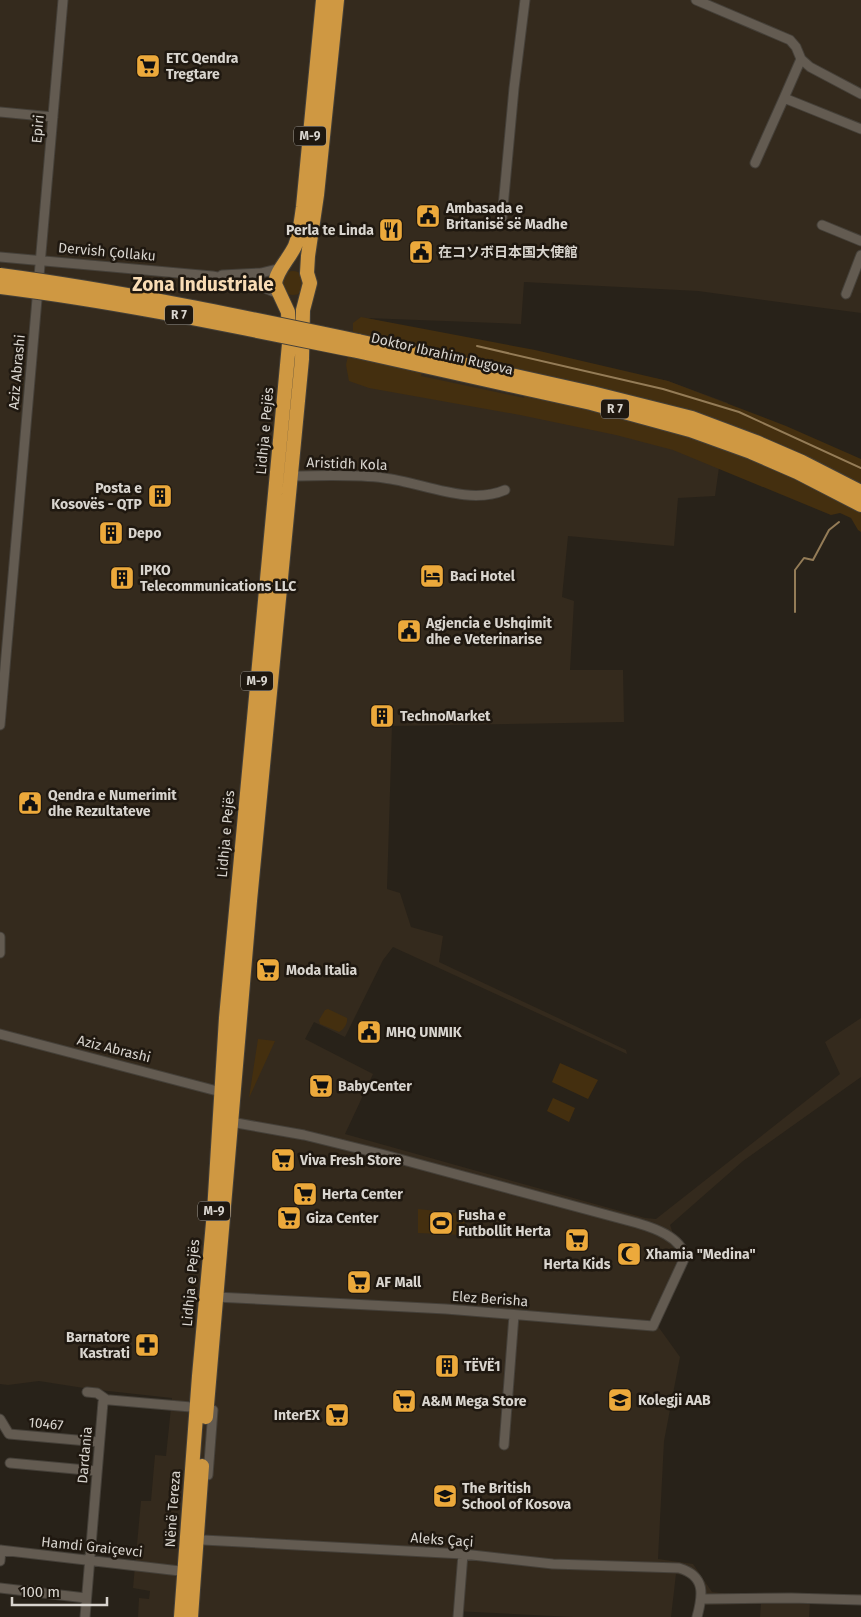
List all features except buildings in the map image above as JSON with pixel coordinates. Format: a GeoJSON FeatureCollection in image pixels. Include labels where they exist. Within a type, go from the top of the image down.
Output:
{"type":"FeatureCollection","features":[{"type":"Feature","properties":{"kind":"highway","name":"Lidhja e Pejës"},"geometry":{"type":"LineString","coordinates":[[200,1407],[199,1376],[209,1276],[228,990],[289,344],[290,321],[288,312],[274,284],[275,278],[297,240],[302,214],[323,0]]}},
{"type":"Feature","properties":{"kind":"highway","name":"Lidhja e Pejës"},"geometry":{"type":"LineString","coordinates":[[200,1407],[216,1300],[257,829],[302,359],[302,322],[306,293],[310,283],[307,273],[318,195],[336,0]]}},
{"type":"Feature","properties":{"kind":"highway"},"geometry":{"type":"LineString","coordinates":[[302,359],[316,283],[318,195]]}},
{"type":"Feature","properties":{"kind":"highway"},"geometry":{"type":"LineString","coordinates":[[282,268],[296,265],[307,273]]}},
{"type":"Feature","properties":{"kind":"highway","name":"Doktor Ibrahim Rugova"},"geometry":{"type":"LineString","coordinates":[[0,275],[174,303],[591,403],[722,441],[828,487],[861,504]]}},
{"type":"Feature","properties":{"kind":"highway","name":"Doktor Ibrahim Rugova"},"geometry":{"type":"LineString","coordinates":[[0,286],[357,346],[592,392],[692,418],[792,458],[861,492]]}},
{"type":"Feature","properties":{"kind":"highway"},"geometry":{"type":"LineString","coordinates":[[280,296],[295,300],[300,299],[306,293]]}},
{"type":"Feature","properties":{"kind":"highway","name":"Nënë Tereza"},"geometry":{"type":"LineString","coordinates":[[182,1617],[188,1493],[200,1407]]}},
{"type":"Feature","properties":{"kind":"highway","name":"Nënë Tereza"},"geometry":{"type":"LineString","coordinates":[[191,1617],[200,1407]]}},
{"type":"Feature","properties":{"kind":"street","name":"Epiri"},"geometry":{"type":"LineString","coordinates":[[40,260],[63,0]]}},
{"type":"Feature","properties":{"kind":"street"},"geometry":{"type":"LineString","coordinates":[[502,218],[514,88],[525,0]]}},
{"type":"Feature","properties":{"kind":"street"},"geometry":{"type":"LineString","coordinates":[[696,0],[761,26],[790,40],[796,47],[801,59],[810,67],[861,94]]}},
{"type":"Feature","properties":{"kind":"street"},"geometry":{"type":"LineString","coordinates":[[755,163],[801,59]]}},
{"type":"Feature","properties":{"kind":"street"},"geometry":{"type":"LineString","coordinates":[[784,98],[861,129]]}},
{"type":"Feature","properties":{"kind":"street"},"geometry":{"type":"LineString","coordinates":[[0,112],[53,117]]}},
{"type":"Feature","properties":{"kind":"street"},"geometry":{"type":"LineString","coordinates":[[822,225],[861,241]]}},
{"type":"Feature","properties":{"kind":"street"},"geometry":{"type":"LineString","coordinates":[[846,294],[861,255]]}},
{"type":"Feature","properties":{"kind":"street","name":"Dervish Çollaku"},"geometry":{"type":"LineString","coordinates":[[0,257],[212,276]]}},
{"type":"Feature","properties":{"kind":"street","name":"Aziz Abrashi"},"geometry":{"type":"LineString","coordinates":[[0,725],[40,260]]}},
{"type":"Feature","properties":{"kind":"street"},"geometry":{"type":"LineString","coordinates":[[212,276],[261,273],[282,268]]}},
{"type":"Feature","properties":{"kind":"street"},"geometry":{"type":"LineString","coordinates":[[212,276],[256,284],[280,296]]}},
{"type":"Feature","properties":{"kind":"street","name":"Aristidh Kola"},"geometry":{"type":"LineString","coordinates":[[291,476],[386,478],[461,494],[491,494],[505,490]]}},
{"type":"Feature","properties":{"kind":"street"},"geometry":{"type":"LineString","coordinates":[[0,937],[0,953]]}},
{"type":"Feature","properties":{"kind":"street","name":"Aziz Abrashi"},"geometry":{"type":"LineString","coordinates":[[0,1034],[221,1092]]}},
{"type":"Feature","properties":{"kind":"street","name":"Elez Berisha"},"geometry":{"type":"LineString","coordinates":[[216,1300],[446,1309],[653,1326],[685,1257],[681,1248],[665,1233],[637,1222],[277,1130],[231,1122]]}},
{"type":"Feature","properties":{"kind":"street"},"geometry":{"type":"LineString","coordinates":[[504,1445],[514,1315]]}},
{"type":"Feature","properties":{"kind":"street"},"geometry":{"type":"LineString","coordinates":[[87,1392],[97,1393],[106,1400],[200,1407],[203,1540],[198,1617]]}},
{"type":"Feature","properties":{"kind":"street","name":"Dardania"},"geometry":{"type":"LineString","coordinates":[[85,1617],[99,1442],[103,1405],[106,1400]]}},
{"type":"Feature","properties":{"kind":"street","name":"10467"},"geometry":{"type":"LineString","coordinates":[[0,1419],[9,1434],[99,1442]]}},
{"type":"Feature","properties":{"kind":"street"},"geometry":{"type":"LineString","coordinates":[[10,1463],[97,1471]]}},
{"type":"Feature","properties":{"kind":"street","name":"Nënë Tereza"},"geometry":{"type":"LineString","coordinates":[[175,1617],[188,1493]]}},
{"type":"Feature","properties":{"kind":"street","name":"Aleks Çaçi"},"geometry":{"type":"LineString","coordinates":[[203,1540],[463,1554],[553,1564],[679,1568],[689,1571],[695,1577],[702,1590],[702,1600]]}},
{"type":"Feature","properties":{"kind":"street"},"geometry":{"type":"LineString","coordinates":[[0,1561],[1,1550]]}},
{"type":"Feature","properties":{"kind":"street","name":"Hamdi Graiçevci"},"geometry":{"type":"LineString","coordinates":[[1,1550],[180,1571]]}},
{"type":"Feature","properties":{"kind":"street"},"geometry":{"type":"LineString","coordinates":[[458,1617],[463,1554]]}},
{"type":"Feature","properties":{"kind":"street"},"geometry":{"type":"LineString","coordinates":[[0,1588],[86,1598]]}},
{"type":"Feature","properties":{"kind":"street"},"geometry":{"type":"LineString","coordinates":[[697,1617],[702,1600],[791,1598],[861,1600]]}},
{"type":"Feature","properties":{"kind":"shaded area"},"geometry":{"type":"Polygon","coordinates":[[[0,0],[861,0],[861,313],[698,291],[524,282],[521,324],[366,318],[668,381],[728,403],[715,496],[678,498],[674,546],[568,536],[562,597],[574,601],[570,670],[623,670],[624,722],[392,726],[387,889],[400,893],[411,927],[443,936],[439,962],[626,1050],[627,1054],[393,947],[383,960],[345,1037],[314,1022],[305,1039],[373,1074],[345,1134],[645,1218],[656,1219],[840,1074],[825,1042],[861,1018],[861,1077],[743,1161],[670,1225],[679,1251],[678,1264],[652,1318],[680,1357],[664,1441],[658,1559],[693,1564],[712,1592],[730,1594],[861,1594],[861,1603],[810,1602],[809,1617],[760,1617],[761,1604],[706,1605],[693,1577],[676,1574],[671,1617],[573,1617],[454,1611],[453,1617],[138,1617],[139,1598],[149,1599],[150,1591],[133,1588],[141,1501],[151,1501],[155,1455],[166,1456],[172,1398],[39,1381],[8,1385],[0,1384],[0,0]]]}},
{"type":"Feature","properties":{"kind":"shaded area"},"geometry":{"type":"Polygon","coordinates":[[[293,271],[298,272],[304,278],[304,288],[298,294],[293,295],[288,294],[282,288],[281,283],[282,278],[288,272],[293,271]]]}},
{"type":"Feature","properties":{"kind":"shaded area"},"geometry":{"type":"Polygon","coordinates":[[[361,317],[535,350],[668,381],[786,426],[861,459],[861,532],[851,518],[840,513],[831,515],[673,450],[616,435],[520,415],[369,388],[349,381],[346,365],[353,323],[361,317]],[[427,351],[421,376],[524,398],[529,371],[427,351]]]}},
{"type":"Feature","properties":{"kind":"shaded area"},"geometry":{"type":"Polygon","coordinates":[[[328,1009],[347,1018],[345,1026],[339,1032],[320,1024],[319,1020],[325,1010],[328,1009]]]}},
{"type":"Feature","properties":{"kind":"shaded area"},"geometry":{"type":"Polygon","coordinates":[[[258,1039],[275,1041],[249,1098],[258,1039]]]}},
{"type":"Feature","properties":{"kind":"shaded area"},"geometry":{"type":"Polygon","coordinates":[[[560,1063],[598,1080],[588,1099],[552,1082],[560,1063]]]}},
{"type":"Feature","properties":{"kind":"shaded area"},"geometry":{"type":"Polygon","coordinates":[[[553,1098],[575,1108],[569,1122],[547,1111],[553,1098]]]}},
{"type":"Feature","properties":{"kind":"shaded area","name":"Fusha e Futbollit Herta"},"geometry":{"type":"Polygon","coordinates":[[[418,1209],[465,1214],[464,1235],[418,1233],[418,1209]]]}},
{"type":"Feature","properties":{"kind":"waterway"},"geometry":{"type":"LineString","coordinates":[[477,346],[663,389],[739,412],[861,468]]}},
{"type":"Feature","properties":{"kind":"waterway"},"geometry":{"type":"LineString","coordinates":[[795,612],[795,570],[804,558],[813,560],[829,530],[839,522]]}},
{"type":"Feature","properties":{"kind":"place","name":"ETC Qendra Tregtare"},"geometry":{"type":"Point","coordinates":[148,66]}},
{"type":"Feature","properties":{"kind":"place","name":"Ambasada e Britanisë së Madhe"},"geometry":{"type":"Point","coordinates":[428,216]}},
{"type":"Feature","properties":{"kind":"place","name":"Perla te Linda"},"geometry":{"type":"Point","coordinates":[391,230]}},
{"type":"Feature","properties":{"kind":"place","name":"在コソボ日本国大使館"},"geometry":{"type":"Point","coordinates":[421,252]}},
{"type":"Feature","properties":{"kind":"place","name":"Posta e Kosovës - QTP"},"geometry":{"type":"Point","coordinates":[160,496]}},
{"type":"Feature","properties":{"kind":"place","name":"Depo"},"geometry":{"type":"Point","coordinates":[111,533]}},
{"type":"Feature","properties":{"kind":"place","name":"Baci Hotel"},"geometry":{"type":"Point","coordinates":[432,576]}},
{"type":"Feature","properties":{"kind":"place","name":"IPKO Telecommunications LLC"},"geometry":{"type":"Point","coordinates":[122,578]}},
{"type":"Feature","properties":{"kind":"place","name":"Agjencia e Ushqimit dhe e Veterinarise"},"geometry":{"type":"Point","coordinates":[409,631]}},
{"type":"Feature","properties":{"kind":"place","name":"TechnoMarket"},"geometry":{"type":"Point","coordinates":[382,716]}},
{"type":"Feature","properties":{"kind":"place","name":"Qendra e Numerimit dhe Rezultateve"},"geometry":{"type":"Point","coordinates":[30,803]}},
{"type":"Feature","properties":{"kind":"place","name":"Moda Italia"},"geometry":{"type":"Point","coordinates":[268,970]}},
{"type":"Feature","properties":{"kind":"place","name":"MHQ UNMIK"},"geometry":{"type":"Point","coordinates":[369,1032]}},
{"type":"Feature","properties":{"kind":"place","name":"BabyCenter"},"geometry":{"type":"Point","coordinates":[321,1086]}},
{"type":"Feature","properties":{"kind":"place","name":"Viva Fresh Store"},"geometry":{"type":"Point","coordinates":[283,1160]}},
{"type":"Feature","properties":{"kind":"place","name":"Herta Center"},"geometry":{"type":"Point","coordinates":[305,1194]}},
{"type":"Feature","properties":{"kind":"place","name":"Giza Center"},"geometry":{"type":"Point","coordinates":[289,1218]}},
{"type":"Feature","properties":{"kind":"place","name":"Fusha e Futbollit Herta"},"geometry":{"type":"Point","coordinates":[441,1223]}},
{"type":"Feature","properties":{"kind":"place","name":"Herta Kids"},"geometry":{"type":"Point","coordinates":[577,1240]}},
{"type":"Feature","properties":{"kind":"place","name":"Xhamia \"Medina\""},"geometry":{"type":"Point","coordinates":[629,1254]}},
{"type":"Feature","properties":{"kind":"place","name":"AF Mall"},"geometry":{"type":"Point","coordinates":[359,1282]}},
{"type":"Feature","properties":{"kind":"place","name":"Barnatore Kastrati"},"geometry":{"type":"Point","coordinates":[147,1345]}},
{"type":"Feature","properties":{"kind":"place","name":"TËVË1"},"geometry":{"type":"Point","coordinates":[447,1366]}},
{"type":"Feature","properties":{"kind":"place","name":"Kolegji AAB"},"geometry":{"type":"Point","coordinates":[620,1400]}},
{"type":"Feature","properties":{"kind":"place","name":"A&M Mega Store"},"geometry":{"type":"Point","coordinates":[404,1401]}},
{"type":"Feature","properties":{"kind":"place","name":"InterEX"},"geometry":{"type":"Point","coordinates":[337,1415]}},
{"type":"Feature","properties":{"kind":"place","name":"The British School of Kosova"},"geometry":{"type":"Point","coordinates":[445,1496]}},
{"type":"Feature","properties":{"kind":"district","name":"Zona Industriale"},"geometry":{"type":"Point","coordinates":[203,284]}}]}
